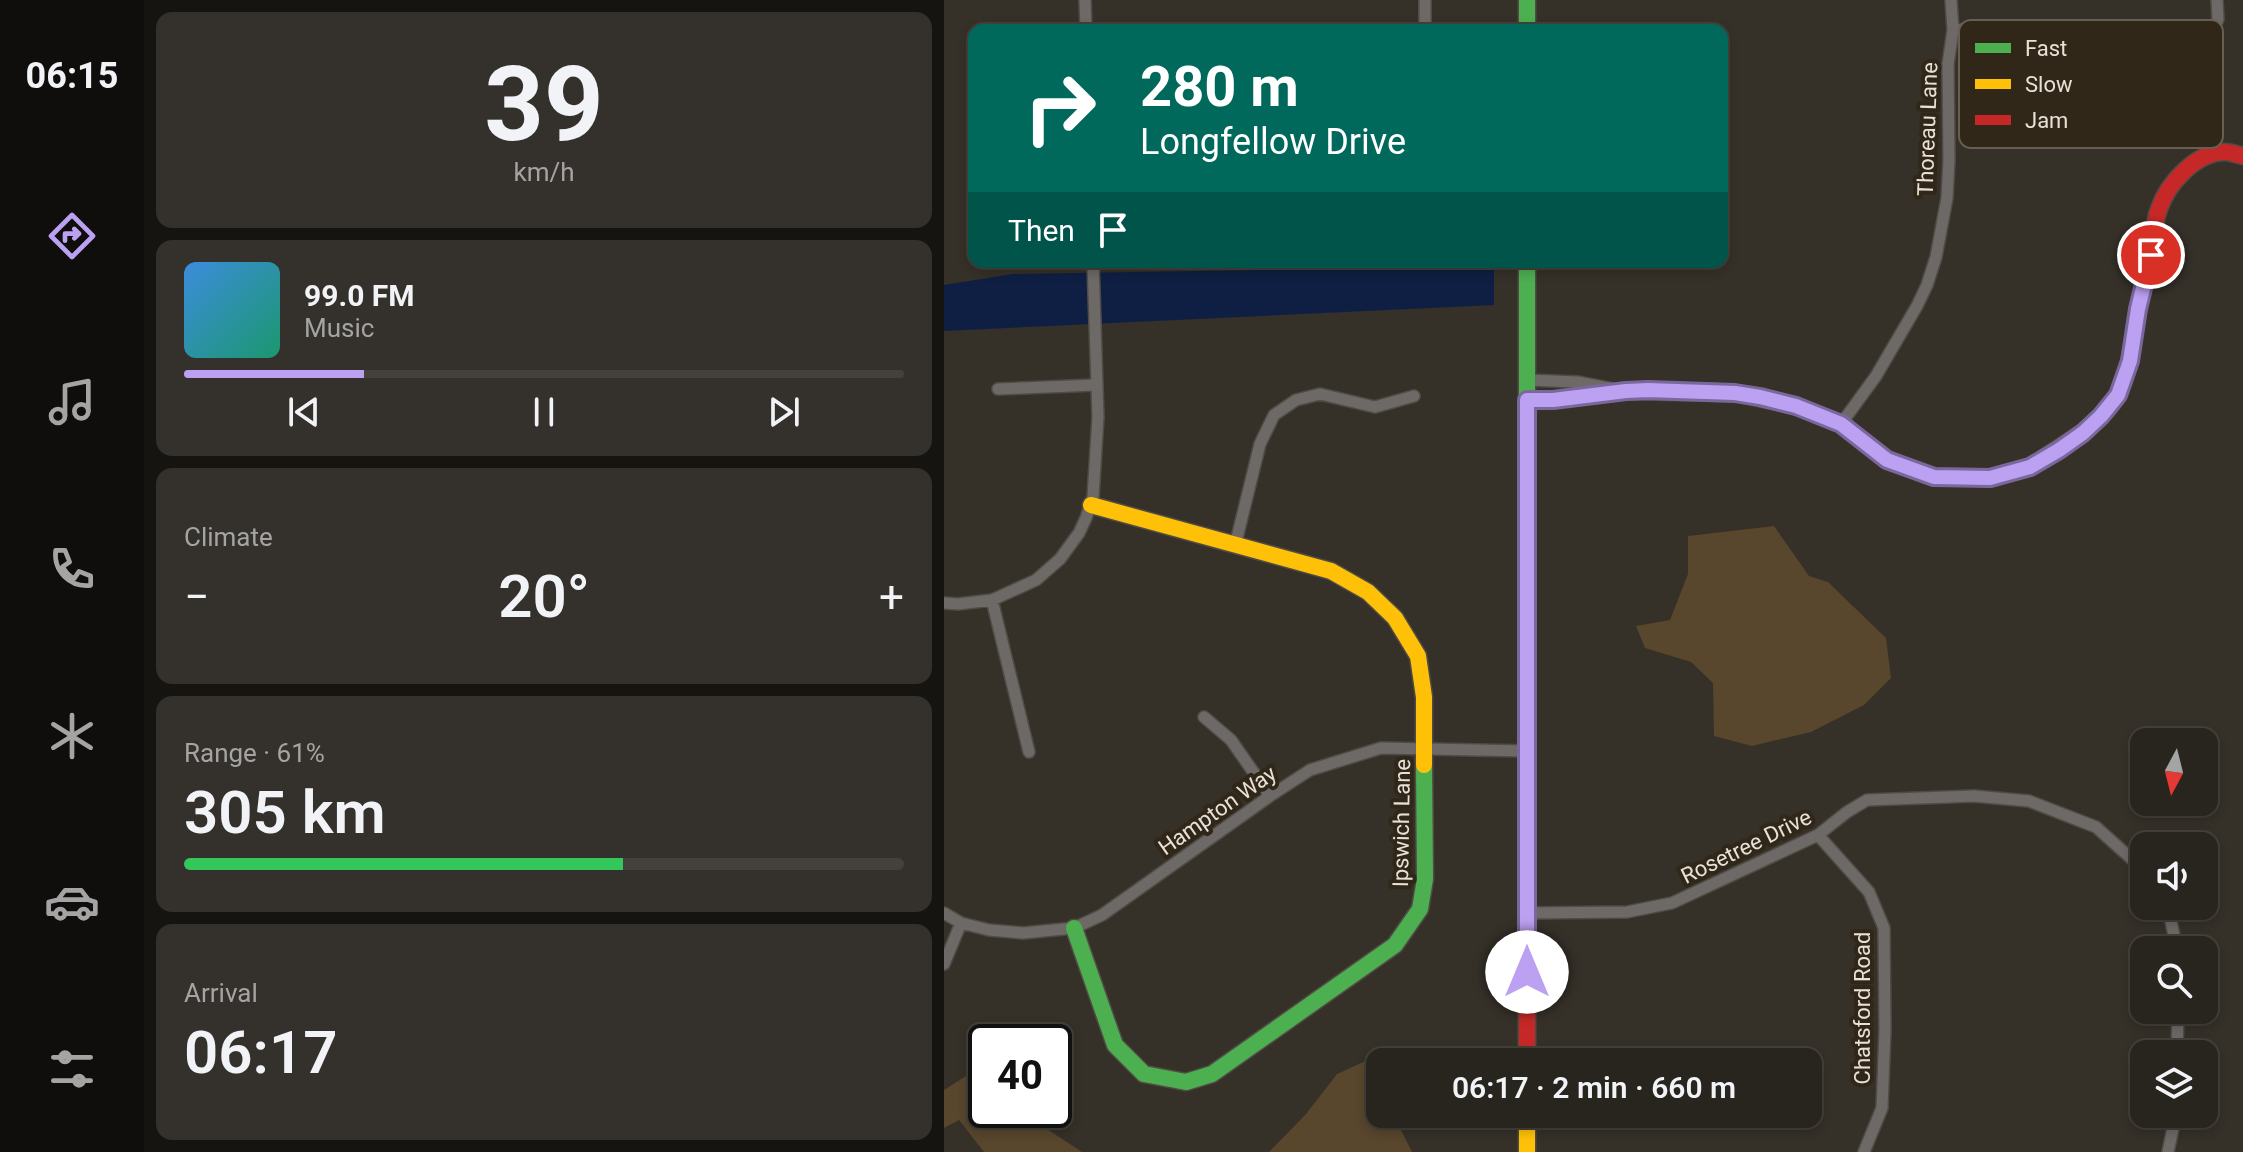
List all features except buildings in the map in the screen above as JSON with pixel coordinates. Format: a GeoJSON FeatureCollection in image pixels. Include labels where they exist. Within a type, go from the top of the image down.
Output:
{"type":"FeatureCollection","features":[{"type":"Feature","properties":{"kind":"street"},"geometry":{"type":"LineString","coordinates":[[1085,0],[1086,24]]}},
{"type":"Feature","properties":{"kind":"street"},"geometry":{"type":"LineString","coordinates":[[1425,0],[1425,24]]}},
{"type":"Feature","properties":{"kind":"street"},"geometry":{"type":"LineString","coordinates":[[1527,0],[1527,24]]}},
{"type":"Feature","properties":{"kind":"street","name":"Thoreau Lane"},"geometry":{"type":"LineString","coordinates":[[1841,424],[1876,376],[1917,306],[1936,257],[1947,198],[1948,64],[1953,30],[1951,0]]}},
{"type":"Feature","properties":{"kind":"street"},"geometry":{"type":"LineString","coordinates":[[2217,0],[2218,20]]}},
{"type":"Feature","properties":{"kind":"street"},"geometry":{"type":"LineString","coordinates":[[1953,30],[1959,30]]}},
{"type":"Feature","properties":{"kind":"street"},"geometry":{"type":"LineString","coordinates":[[2206,148],[2207,156]]}},
{"type":"Feature","properties":{"kind":"street"},"geometry":{"type":"LineString","coordinates":[[1527,400],[1626,391],[1735,393],[1796,406],[1841,424],[1887,460],[1934,477],[1990,478],[2030,467],[2083,433],[2118,395],[2130,361],[2154,224],[2169,189],[2192,164],[2207,156],[2225,152],[2243,156]]}},
{"type":"Feature","properties":{"kind":"street"},"geometry":{"type":"LineString","coordinates":[[944,603],[992,600],[1022,587],[1049,570],[1079,533],[1093,497],[1098,425],[1093,268]]}},
{"type":"Feature","properties":{"kind":"street"},"geometry":{"type":"LineString","coordinates":[[1527,268],[1527,1048]]}},
{"type":"Feature","properties":{"kind":"street"},"geometry":{"type":"LineString","coordinates":[[1527,380],[1578,382],[1626,391]]}},
{"type":"Feature","properties":{"kind":"street"},"geometry":{"type":"LineString","coordinates":[[998,389],[1096,385]]}},
{"type":"Feature","properties":{"kind":"street"},"geometry":{"type":"LineString","coordinates":[[1235,546],[1260,444],[1274,415],[1296,400],[1320,394],[1375,407],[1414,396]]}},
{"type":"Feature","properties":{"kind":"street","name":"Ipswich Lane"},"geometry":{"type":"LineString","coordinates":[[1074,928],[1115,1045],[1144,1074],[1186,1082],[1212,1074],[1395,945],[1420,909],[1425,879],[1424,697],[1418,656],[1395,618],[1368,592],[1331,571],[1091,505]]}},
{"type":"Feature","properties":{"kind":"street"},"geometry":{"type":"LineString","coordinates":[[992,600],[1029,752]]}},
{"type":"Feature","properties":{"kind":"street"},"geometry":{"type":"LineString","coordinates":[[1204,717],[1231,740],[1270,796]]}},
{"type":"Feature","properties":{"kind":"street","name":"Hampton Way"},"geometry":{"type":"LineString","coordinates":[[944,913],[961,923],[989,930],[1023,933],[1074,928],[1102,915],[1310,770],[1381,748],[1527,751]]}},
{"type":"Feature","properties":{"kind":"street","name":"Rosetree Drive"},"geometry":{"type":"LineString","coordinates":[[1527,913],[1627,912],[1672,903],[1818,835],[1867,800],[1974,796],[2029,801],[2096,827],[2130,857]]}},
{"type":"Feature","properties":{"kind":"street","name":"Chatsford Road"},"geometry":{"type":"LineString","coordinates":[[1818,835],[1869,892],[1884,928],[1882,1108],[1864,1152]]}},
{"type":"Feature","properties":{"kind":"street"},"geometry":{"type":"LineString","coordinates":[[944,964],[961,923]]}},
{"type":"Feature","properties":{"kind":"street"},"geometry":{"type":"LineString","coordinates":[[1527,1128],[1527,1152]]}},
{"type":"Feature","properties":{"kind":"street"},"geometry":{"type":"LineString","coordinates":[[2168,1152],[2173,1128]]}},
{"type":"Feature","properties":{"kind":"shaded area"},"geometry":{"type":"Polygon","coordinates":[[[1774,526],[1809,576],[1828,582],[1886,638],[1891,678],[1864,705],[1811,732],[1752,746],[1714,736],[1713,683],[1691,662],[1645,648],[1636,626],[1670,620],[1688,574],[1688,536],[1774,526]]]}},
{"type":"Feature","properties":{"kind":"shaded area"},"geometry":{"type":"Polygon","coordinates":[[[1366,1061],[1366,1128],[1400,1128],[1412,1152],[1269,1152],[1306,1114],[1337,1074],[1366,1061]]]}},
{"type":"Feature","properties":{"kind":"shaded area"},"geometry":{"type":"Polygon","coordinates":[[[968,1075],[968,1128],[1046,1128],[1082,1152],[984,1152],[959,1120],[944,1128],[944,1090],[968,1075]]]}},
{"type":"Feature","properties":{"kind":"water"},"geometry":{"type":"Polygon","coordinates":[[[1494,268],[1494,305],[944,331],[944,285],[1013,274],[1494,268]]]}},
{"type":"Feature","properties":{"kind":"traffic: fast"},"geometry":{"type":"LineString","coordinates":[[1527,0],[1527,24]]}},
{"type":"Feature","properties":{"kind":"traffic: fast"},"geometry":{"type":"LineString","coordinates":[[1527,268],[1527,533]]}},
{"type":"Feature","properties":{"kind":"traffic: fast"},"geometry":{"type":"LineString","coordinates":[[1527,400],[1626,391],[1735,393],[1796,406],[1841,424],[1887,460],[1934,477],[1990,478],[2030,467],[2071,440]]}},
{"type":"Feature","properties":{"kind":"traffic: fast"},"geometry":{"type":"LineString","coordinates":[[1074,928],[1115,1045],[1144,1074],[1186,1082],[1212,1074],[1395,945],[1420,909],[1425,879],[1424,765]]}},
{"type":"Feature","properties":{"kind":"traffic: slow"},"geometry":{"type":"LineString","coordinates":[[1091,505],[1331,571],[1368,592],[1395,618],[1418,656],[1424,697],[1424,765]]}},
{"type":"Feature","properties":{"kind":"traffic: slow"},"geometry":{"type":"LineString","coordinates":[[1527,1128],[1527,1152]]}},
{"type":"Feature","properties":{"kind":"traffic: jam"},"geometry":{"type":"LineString","coordinates":[[2071,440],[2104,413],[2123,383],[2156,221],[2169,189],[2184,171],[2204,157],[2225,152],[2243,156]]}},
{"type":"Feature","properties":{"kind":"traffic: jam"},"geometry":{"type":"LineString","coordinates":[[1527,533],[1527,1048]]}},
{"type":"Feature","properties":{"kind":"route"},"geometry":{"type":"LineString","coordinates":[[1527,972],[1527,400],[1648,390],[1735,393],[1760,397],[1796,406],[1841,424],[1887,460],[1934,477],[1990,478],[2030,467],[2059,450],[2083,433],[2118,395],[2130,361],[2151,255]]}}]}
